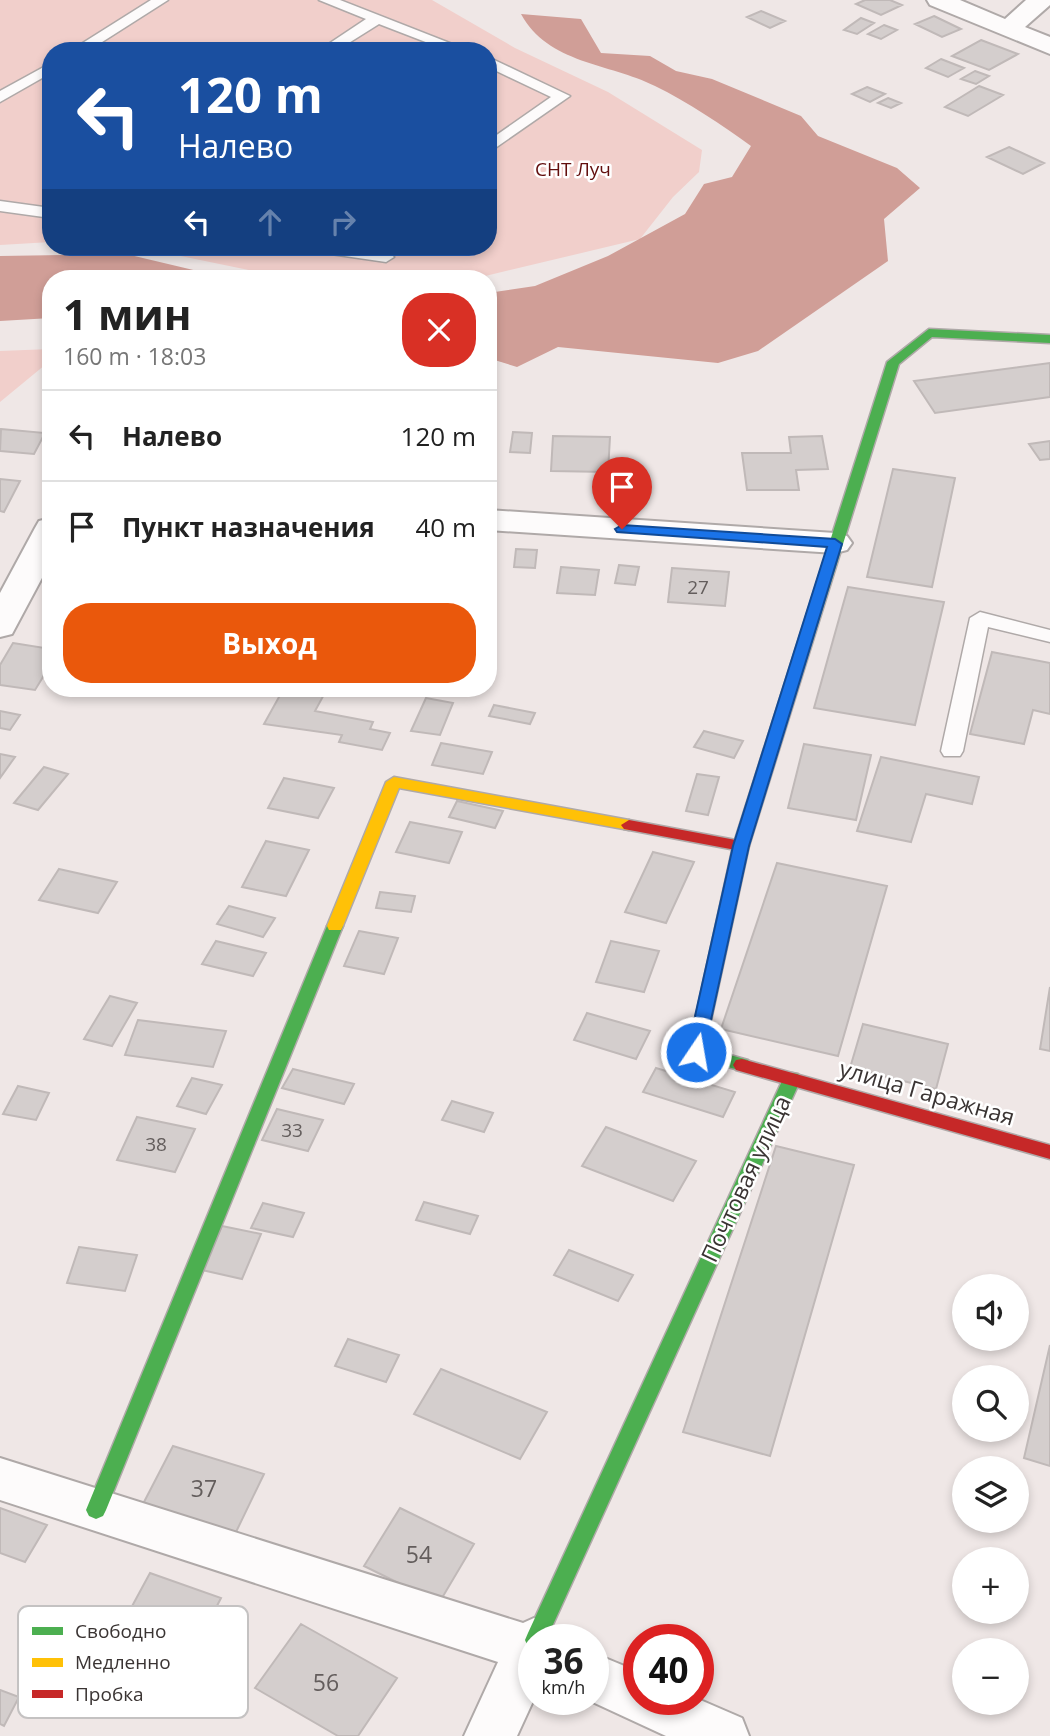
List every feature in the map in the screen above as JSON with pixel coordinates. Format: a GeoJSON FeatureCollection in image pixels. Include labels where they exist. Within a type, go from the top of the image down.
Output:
{"type":"FeatureCollection","features":[{"type":"Feature","properties":{"kind":"street"},"geometry":{"type":"LineString","coordinates":[[939,0],[1050,46]]}},
{"type":"Feature","properties":{"kind":"street"},"geometry":{"type":"LineString","coordinates":[[1008,29],[1041,0]]}},
{"type":"Feature","properties":{"kind":"street","name":"Почтовая улица"},"geometry":{"type":"LineString","coordinates":[[543,1624],[792,1079],[696,1052],[741,846],[893,362],[929,333],[1050,339]]}},
{"type":"Feature","properties":{"kind":"street"},"geometry":{"type":"LineString","coordinates":[[497,521],[835,544]]}},
{"type":"Feature","properties":{"kind":"street"},"geometry":{"type":"LineString","coordinates":[[0,626],[42,545]]}},
{"type":"Feature","properties":{"kind":"street"},"geometry":{"type":"LineString","coordinates":[[96,1510],[394,782],[741,846]]}},
{"type":"Feature","properties":{"kind":"street","name":"улица Гаражная"},"geometry":{"type":"LineString","coordinates":[[792,1079],[1050,1152]]}},
{"type":"Feature","properties":{"kind":"street"},"geometry":{"type":"LineString","coordinates":[[0,1479],[518,1640]]}},
{"type":"Feature","properties":{"kind":"street","name":"Почтовая улица"},"geometry":{"type":"LineString","coordinates":[[490,1736],[518,1677]]}},
{"type":"Feature","properties":{"kind":"street"},"geometry":{"type":"LineString","coordinates":[[676,1715],[723,1736]]}},
{"type":"Feature","properties":{"kind":"lane"},"geometry":{"type":"LineString","coordinates":[[92,42],[161,0]]}},
{"type":"Feature","properties":{"kind":"lane"},"geometry":{"type":"LineString","coordinates":[[326,0],[440,42]]}},
{"type":"Feature","properties":{"kind":"lane"},"geometry":{"type":"LineString","coordinates":[[339,42],[378,18]]}},
{"type":"Feature","properties":{"kind":"lane"},"geometry":{"type":"LineString","coordinates":[[497,65],[562,96],[497,142]]}},
{"type":"Feature","properties":{"kind":"lane"},"geometry":{"type":"LineString","coordinates":[[0,97],[42,72]]}},
{"type":"Feature","properties":{"kind":"lane"},"geometry":{"type":"LineString","coordinates":[[0,206],[42,212]]}},
{"type":"Feature","properties":{"kind":"lane"},"geometry":{"type":"LineString","coordinates":[[381,256],[386,257]]}},
{"type":"Feature","properties":{"kind":"lane"},"geometry":{"type":"LineString","coordinates":[[952,751],[980,618],[1050,636]]}},
{"type":"Feature","properties":{"kind":"green space","name":"СНТ Луч"},"geometry":{"type":"Polygon","coordinates":[[[0,0],[432,0],[515,48],[608,92],[702,150],[699,172],[673,197],[640,239],[497,273],[497,270],[248,270],[181,256],[497,256],[497,42],[42,42],[42,243],[0,245],[0,0]]]}},
{"type":"Feature","properties":{"kind":"green space"},"geometry":{"type":"Polygon","coordinates":[[[42,349],[42,367],[0,402],[0,351],[42,349]]]}},
{"type":"Feature","properties":{"kind":"shaded area"},"geometry":{"type":"Polygon","coordinates":[[[521,14],[581,19],[601,53],[650,56],[676,71],[712,79],[801,116],[818,136],[897,168],[920,188],[884,219],[888,261],[758,351],[718,363],[558,347],[517,367],[497,361],[497,292],[535,286],[608,256],[685,214],[704,184],[732,177],[751,146],[680,99],[637,78],[563,53],[533,31],[521,14]]]}},
{"type":"Feature","properties":{"kind":"shaded area"},"geometry":{"type":"Polygon","coordinates":[[[0,256],[134,256],[193,270],[42,270],[42,319],[0,321],[0,256]]]}},
{"type":"Feature","properties":{"kind":"building"},"geometry":{"type":"Polygon","coordinates":[[[865,0],[890,0],[902,5],[881,15],[856,4],[865,0]]]}},
{"type":"Feature","properties":{"kind":"building"},"geometry":{"type":"Polygon","coordinates":[[[761,11],[785,21],[770,28],[747,17],[761,11]]]}},
{"type":"Feature","properties":{"kind":"building"},"geometry":{"type":"Polygon","coordinates":[[[934,16],[961,29],[942,37],[915,24],[934,16]]]}},
{"type":"Feature","properties":{"kind":"building"},"geometry":{"type":"Polygon","coordinates":[[[861,18],[874,23],[857,34],[844,30],[861,18]]]}},
{"type":"Feature","properties":{"kind":"building"},"geometry":{"type":"Polygon","coordinates":[[[884,25],[897,30],[881,39],[868,34],[884,25]]]}},
{"type":"Feature","properties":{"kind":"building"},"geometry":{"type":"Polygon","coordinates":[[[981,40],[1018,54],[989,70],[952,56],[981,40]]]}},
{"type":"Feature","properties":{"kind":"building"},"geometry":{"type":"Polygon","coordinates":[[[941,59],[964,68],[948,77],[926,68],[941,59]]]}},
{"type":"Feature","properties":{"kind":"building"},"geometry":{"type":"Polygon","coordinates":[[[975,71],[989,76],[976,84],[961,79],[975,71]]]}},
{"type":"Feature","properties":{"kind":"building"},"geometry":{"type":"Polygon","coordinates":[[[979,86],[1003,95],[968,116],[945,107],[979,86]]]}},
{"type":"Feature","properties":{"kind":"building"},"geometry":{"type":"Polygon","coordinates":[[[867,87],[885,94],[870,102],[852,94],[867,87]]]}},
{"type":"Feature","properties":{"kind":"building"},"geometry":{"type":"Polygon","coordinates":[[[888,98],[901,103],[891,108],[878,103],[888,98]]]}},
{"type":"Feature","properties":{"kind":"building"},"geometry":{"type":"Polygon","coordinates":[[[1009,147],[1044,163],[1023,174],[987,157],[1009,147]]]}},
{"type":"Feature","properties":{"kind":"building"},"geometry":{"type":"Polygon","coordinates":[[[1050,363],[1050,397],[935,413],[914,381],[1050,363]]]}},
{"type":"Feature","properties":{"kind":"building"},"geometry":{"type":"Polygon","coordinates":[[[1,429],[42,433],[42,439],[34,454],[0,451],[1,429]]]}},
{"type":"Feature","properties":{"kind":"building"},"geometry":{"type":"Polygon","coordinates":[[[513,432],[532,433],[530,453],[510,452],[513,432]]]}},
{"type":"Feature","properties":{"kind":"building"},"geometry":{"type":"Polygon","coordinates":[[[553,436],[610,437],[608,472],[551,471],[553,436]]]}},
{"type":"Feature","properties":{"kind":"building"},"geometry":{"type":"Polygon","coordinates":[[[822,436],[828,469],[796,470],[799,490],[747,490],[742,453],[791,453],[789,437],[822,436]]]}},
{"type":"Feature","properties":{"kind":"building"},"geometry":{"type":"Polygon","coordinates":[[[1050,441],[1050,459],[1040,460],[1029,444],[1050,441]]]}},
{"type":"Feature","properties":{"kind":"building"},"geometry":{"type":"Polygon","coordinates":[[[893,469],[955,478],[932,587],[867,577],[893,469]]]}},
{"type":"Feature","properties":{"kind":"building"},"geometry":{"type":"Polygon","coordinates":[[[0,479],[20,481],[4,512],[0,511],[0,479]]]}},
{"type":"Feature","properties":{"kind":"building"},"geometry":{"type":"Polygon","coordinates":[[[516,549],[537,550],[535,568],[514,567],[516,549]]]}},
{"type":"Feature","properties":{"kind":"building"},"geometry":{"type":"Polygon","coordinates":[[[619,565],[639,567],[635,585],[615,583],[619,565]]]}},
{"type":"Feature","properties":{"kind":"building"},"geometry":{"type":"Polygon","coordinates":[[[561,567],[599,570],[595,595],[557,593],[561,567]]]}},
{"type":"Feature","properties":{"kind":"building"},"geometry":{"type":"Polygon","coordinates":[[[672,568],[729,572],[725,606],[668,602],[672,568]]]}},
{"type":"Feature","properties":{"kind":"building"},"geometry":{"type":"Polygon","coordinates":[[[848,587],[944,602],[915,725],[814,708],[848,587]]]}},
{"type":"Feature","properties":{"kind":"building"},"geometry":{"type":"Polygon","coordinates":[[[13,643],[42,648],[42,679],[35,690],[0,685],[0,665],[13,643]]]}},
{"type":"Feature","properties":{"kind":"building"},"geometry":{"type":"Polygon","coordinates":[[[992,652],[1050,663],[1050,714],[1033,710],[1024,744],[970,734],[992,652]]]}},
{"type":"Feature","properties":{"kind":"building"},"geometry":{"type":"Polygon","coordinates":[[[279,697],[323,697],[315,711],[373,722],[370,729],[390,733],[382,750],[339,742],[342,735],[264,724],[279,697]]]}},
{"type":"Feature","properties":{"kind":"building"},"geometry":{"type":"Polygon","coordinates":[[[426,698],[453,703],[440,735],[411,731],[426,698]]]}},
{"type":"Feature","properties":{"kind":"building"},"geometry":{"type":"Polygon","coordinates":[[[494,705],[535,713],[530,724],[489,716],[494,705]]]}},
{"type":"Feature","properties":{"kind":"building"},"geometry":{"type":"Polygon","coordinates":[[[0,711],[20,715],[10,730],[0,728],[0,711]]]}},
{"type":"Feature","properties":{"kind":"building"},"geometry":{"type":"Polygon","coordinates":[[[704,731],[743,741],[734,758],[694,747],[704,731]]]}},
{"type":"Feature","properties":{"kind":"building"},"geometry":{"type":"Polygon","coordinates":[[[441,743],[492,752],[483,774],[432,765],[441,743]]]}},
{"type":"Feature","properties":{"kind":"building"},"geometry":{"type":"Polygon","coordinates":[[[804,744],[871,755],[856,820],[788,808],[804,744]]]}},
{"type":"Feature","properties":{"kind":"building"},"geometry":{"type":"Polygon","coordinates":[[[0,754],[15,757],[0,778],[0,754]]]}},
{"type":"Feature","properties":{"kind":"building"},"geometry":{"type":"Polygon","coordinates":[[[881,757],[979,777],[972,804],[926,794],[911,842],[857,831],[881,757]]]}},
{"type":"Feature","properties":{"kind":"building"},"geometry":{"type":"Polygon","coordinates":[[[44,767],[68,774],[38,810],[14,803],[44,767]]]}},
{"type":"Feature","properties":{"kind":"building"},"geometry":{"type":"Polygon","coordinates":[[[697,774],[719,777],[708,815],[686,811],[697,774]]]}},
{"type":"Feature","properties":{"kind":"building"},"geometry":{"type":"Polygon","coordinates":[[[284,778],[334,788],[318,818],[268,808],[284,778]]]}},
{"type":"Feature","properties":{"kind":"building"},"geometry":{"type":"Polygon","coordinates":[[[457,801],[503,811],[495,828],[449,817],[457,801]]]}},
{"type":"Feature","properties":{"kind":"building"},"geometry":{"type":"Polygon","coordinates":[[[410,822],[462,832],[449,863],[396,852],[410,822]]]}},
{"type":"Feature","properties":{"kind":"building"},"geometry":{"type":"Polygon","coordinates":[[[266,841],[309,850],[286,896],[242,887],[266,841]]]}},
{"type":"Feature","properties":{"kind":"building"},"geometry":{"type":"Polygon","coordinates":[[[653,852],[694,862],[666,923],[625,912],[653,852]]]}},
{"type":"Feature","properties":{"kind":"building"},"geometry":{"type":"Polygon","coordinates":[[[777,863],[887,886],[838,1056],[721,1029],[777,863]]]}},
{"type":"Feature","properties":{"kind":"building"},"geometry":{"type":"Polygon","coordinates":[[[59,869],[117,882],[98,913],[39,900],[59,869]]]}},
{"type":"Feature","properties":{"kind":"building"},"geometry":{"type":"Polygon","coordinates":[[[380,892],[415,896],[411,912],[376,908],[380,892]]]}},
{"type":"Feature","properties":{"kind":"building"},"geometry":{"type":"Polygon","coordinates":[[[229,906],[275,918],[263,937],[217,924],[229,906]]]}},
{"type":"Feature","properties":{"kind":"building"},"geometry":{"type":"Polygon","coordinates":[[[359,931],[398,938],[384,974],[344,966],[359,931]]]}},
{"type":"Feature","properties":{"kind":"building"},"geometry":{"type":"Polygon","coordinates":[[[216,941],[266,953],[253,976],[202,964],[216,941]]]}},
{"type":"Feature","properties":{"kind":"building"},"geometry":{"type":"Polygon","coordinates":[[[611,941],[659,951],[644,992],[596,982],[611,941]]]}},
{"type":"Feature","properties":{"kind":"building"},"geometry":{"type":"Polygon","coordinates":[[[1050,987],[1050,1051],[1040,1049],[1050,987]]]}},
{"type":"Feature","properties":{"kind":"building"},"geometry":{"type":"Polygon","coordinates":[[[110,996],[137,1003],[112,1046],[84,1039],[110,996]]]}},
{"type":"Feature","properties":{"kind":"building"},"geometry":{"type":"Polygon","coordinates":[[[587,1013],[650,1031],[636,1059],[574,1040],[587,1013]]]}},
{"type":"Feature","properties":{"kind":"building"},"geometry":{"type":"Polygon","coordinates":[[[138,1020],[226,1031],[213,1067],[125,1055],[138,1020]]]}},
{"type":"Feature","properties":{"kind":"building"},"geometry":{"type":"Polygon","coordinates":[[[863,1024],[948,1044],[936,1089],[850,1068],[863,1024]]]}},
{"type":"Feature","properties":{"kind":"building"},"geometry":{"type":"Polygon","coordinates":[[[656,1068],[735,1092],[723,1117],[643,1092],[656,1068]]]}},
{"type":"Feature","properties":{"kind":"building"},"geometry":{"type":"Polygon","coordinates":[[[293,1069],[354,1084],[344,1104],[282,1088],[293,1069]]]}},
{"type":"Feature","properties":{"kind":"building"},"geometry":{"type":"Polygon","coordinates":[[[192,1078],[222,1085],[206,1114],[177,1106],[192,1078]]]}},
{"type":"Feature","properties":{"kind":"building"},"geometry":{"type":"Polygon","coordinates":[[[18,1086],[49,1093],[36,1120],[3,1114],[18,1086]]]}},
{"type":"Feature","properties":{"kind":"building"},"geometry":{"type":"Polygon","coordinates":[[[452,1101],[493,1113],[484,1132],[442,1120],[452,1101]]]}},
{"type":"Feature","properties":{"kind":"building"},"geometry":{"type":"Polygon","coordinates":[[[277,1109],[323,1120],[308,1151],[262,1140],[277,1109]]]}},
{"type":"Feature","properties":{"kind":"building"},"geometry":{"type":"Polygon","coordinates":[[[137,1117],[195,1129],[175,1172],[117,1160],[137,1117]]]}},
{"type":"Feature","properties":{"kind":"building"},"geometry":{"type":"Polygon","coordinates":[[[606,1127],[696,1161],[673,1201],[582,1166],[606,1127]]]}},
{"type":"Feature","properties":{"kind":"building"},"geometry":{"type":"Polygon","coordinates":[[[776,1146],[854,1165],[770,1456],[683,1432],[776,1146]]]}},
{"type":"Feature","properties":{"kind":"building"},"geometry":{"type":"Polygon","coordinates":[[[424,1202],[478,1216],[470,1234],[416,1220],[424,1202]]]}},
{"type":"Feature","properties":{"kind":"building"},"geometry":{"type":"Polygon","coordinates":[[[263,1203],[304,1213],[293,1237],[251,1228],[263,1203]]]}},
{"type":"Feature","properties":{"kind":"building"},"geometry":{"type":"Polygon","coordinates":[[[222,1226],[261,1234],[242,1279],[202,1270],[222,1226]]]}},
{"type":"Feature","properties":{"kind":"building"},"geometry":{"type":"Polygon","coordinates":[[[79,1247],[137,1255],[125,1291],[67,1283],[79,1247]]]}},
{"type":"Feature","properties":{"kind":"building"},"geometry":{"type":"Polygon","coordinates":[[[569,1250],[633,1275],[618,1301],[554,1275],[569,1250]]]}},
{"type":"Feature","properties":{"kind":"building"},"geometry":{"type":"Polygon","coordinates":[[[348,1339],[399,1355],[386,1382],[335,1366],[348,1339]]]}},
{"type":"Feature","properties":{"kind":"building"},"geometry":{"type":"Polygon","coordinates":[[[1050,1345],[1050,1466],[1024,1456],[1050,1345]]]}},
{"type":"Feature","properties":{"kind":"building"},"geometry":{"type":"Polygon","coordinates":[[[441,1369],[547,1412],[520,1459],[414,1414],[441,1369]]]}},
{"type":"Feature","properties":{"kind":"building"},"geometry":{"type":"Polygon","coordinates":[[[173,1446],[264,1474],[236,1532],[143,1504],[173,1446]]]}},
{"type":"Feature","properties":{"kind":"building"},"geometry":{"type":"Polygon","coordinates":[[[0,1508],[47,1525],[25,1562],[0,1553],[0,1508]]]}},
{"type":"Feature","properties":{"kind":"building"},"geometry":{"type":"Polygon","coordinates":[[[400,1508],[474,1544],[439,1603],[364,1566],[400,1508]]]}},
{"type":"Feature","properties":{"kind":"building"},"geometry":{"type":"Polygon","coordinates":[[[150,1573],[221,1598],[217,1606],[132,1606],[150,1573]]]}},
{"type":"Feature","properties":{"kind":"building"},"geometry":{"type":"Polygon","coordinates":[[[301,1624],[397,1678],[358,1736],[338,1736],[255,1688],[301,1624]]]}},
{"type":"Feature","properties":{"kind":"building"},"geometry":{"type":"Polygon","coordinates":[[[0,1690],[18,1699],[4,1726],[0,1724],[0,1690]]]}},
{"type":"Feature","properties":{"kind":"traffic: fast"},"geometry":{"type":"LineString","coordinates":[[742,1065],[696,1052],[741,846],[893,362],[929,333],[1050,339]]}},
{"type":"Feature","properties":{"kind":"traffic: fast"},"geometry":{"type":"LineString","coordinates":[[96,1510],[335,926]]}},
{"type":"Feature","properties":{"kind":"traffic: fast"},"geometry":{"type":"LineString","coordinates":[[542,1624],[792,1079]]}},
{"type":"Feature","properties":{"kind":"traffic: slow"},"geometry":{"type":"LineString","coordinates":[[335,926],[394,782],[629,825]]}},
{"type":"Feature","properties":{"kind":"traffic: jam"},"geometry":{"type":"LineString","coordinates":[[629,825],[741,846]]}},
{"type":"Feature","properties":{"kind":"traffic: jam"},"geometry":{"type":"LineString","coordinates":[[742,1065],[1050,1152]]}},
{"type":"Feature","properties":{"kind":"route"},"geometry":{"type":"LineString","coordinates":[[622,529],[835,544],[741,846],[696,1052]]}}]}
